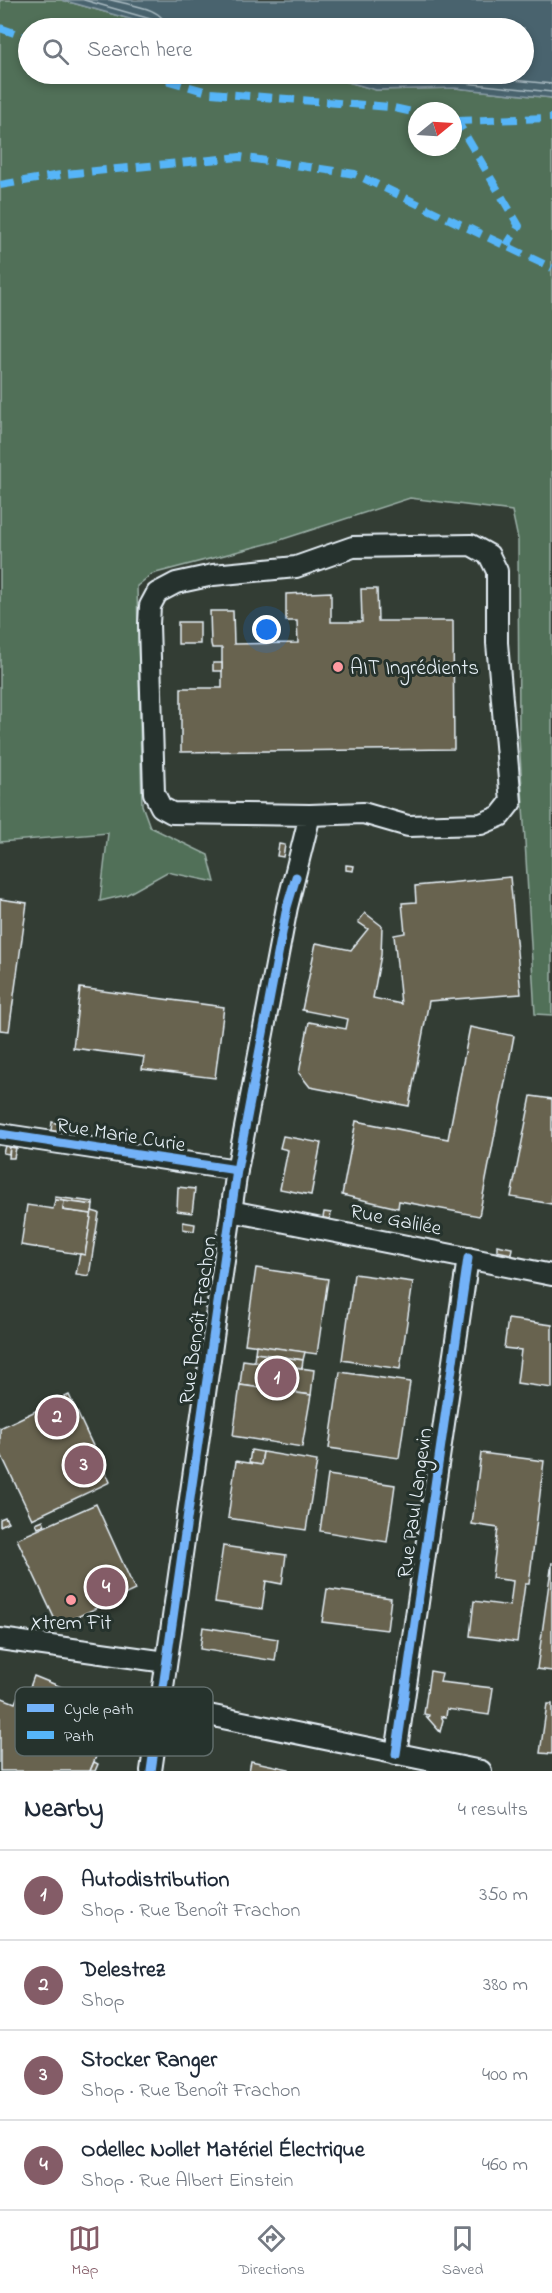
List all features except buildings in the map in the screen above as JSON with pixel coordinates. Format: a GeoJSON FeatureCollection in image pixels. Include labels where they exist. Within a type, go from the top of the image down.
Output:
{"type":"FeatureCollection","features":[{"type":"Feature","properties":{"kind":"street"},"geometry":{"type":"LineString","coordinates":[[471,545],[489,555],[497,571],[497,643],[511,802],[500,816],[481,825],[408,826],[363,813],[310,815],[172,813],[160,807],[154,793],[149,624],[150,606],[158,593],[176,583],[213,575],[304,565],[353,547],[471,545]]}},
{"type":"Feature","properties":{"kind":"street","name":"Rue Benoît Frachon"},"geometry":{"type":"LineString","coordinates":[[163,1687],[237,1170],[287,907],[310,815]]}},
{"type":"Feature","properties":{"kind":"street","name":"Rue Marie Curie"},"geometry":{"type":"LineString","coordinates":[[0,1134],[237,1170]]}},
{"type":"Feature","properties":{"kind":"street","name":"Rue Galilée"},"geometry":{"type":"LineString","coordinates":[[231,1211],[552,1275]]}},
{"type":"Feature","properties":{"kind":"street","name":"Rue Paul Langevin"},"geometry":{"type":"LineString","coordinates":[[396,1754],[468,1258]]}},
{"type":"Feature","properties":{"kind":"street"},"geometry":{"type":"LineString","coordinates":[[0,1639],[166,1662]]}},
{"type":"Feature","properties":{"kind":"street"},"geometry":{"type":"LineString","coordinates":[[213,1716],[481,1771]]}},
{"type":"Feature","properties":{"kind":"street","name":"Rue Benoît Frachon"},"geometry":{"type":"LineString","coordinates":[[151,1771],[153,1756]]}},
{"type":"Feature","properties":{"kind":"green space"},"geometry":{"type":"Polygon","coordinates":[[[0,0],[62,0],[126,18],[18,18],[18,84],[355,84],[376,90],[455,88],[552,98],[552,1015],[535,1014],[519,737],[518,539],[512,511],[410,498],[274,542],[152,574],[137,586],[142,805],[150,827],[208,855],[215,882],[167,872],[126,895],[100,901],[108,833],[0,842],[0,0]]]}},
{"type":"Feature","properties":{"kind":"water"},"geometry":{"type":"Polygon","coordinates":[[[62,0],[552,0],[552,98],[455,88],[376,90],[355,84],[534,84],[534,18],[126,18],[62,0]]]}},
{"type":"Feature","properties":{"kind":"marked path"},"geometry":{"type":"LineString","coordinates":[[0,28],[18,34]]}},
{"type":"Feature","properties":{"kind":"marked path"},"geometry":{"type":"LineString","coordinates":[[180,84],[211,93],[390,107],[408,111]]}},
{"type":"Feature","properties":{"kind":"marked path"},"geometry":{"type":"LineString","coordinates":[[462,121],[552,118]]}},
{"type":"Feature","properties":{"kind":"marked path"},"geometry":{"type":"LineString","coordinates":[[462,129],[519,226],[507,245]]}},
{"type":"Feature","properties":{"kind":"marked path"},"geometry":{"type":"LineString","coordinates":[[0,185],[66,174],[240,157],[355,174],[552,268]]}},
{"type":"Feature","properties":{"kind":"cycle path"},"geometry":{"type":"LineString","coordinates":[[163,1687],[237,1170],[287,907],[296,877]]}},
{"type":"Feature","properties":{"kind":"cycle path"},"geometry":{"type":"LineString","coordinates":[[0,1134],[237,1170]]}},
{"type":"Feature","properties":{"kind":"cycle path"},"geometry":{"type":"LineString","coordinates":[[396,1754],[468,1258]]}},
{"type":"Feature","properties":{"kind":"cycle path"},"geometry":{"type":"LineString","coordinates":[[151,1771],[153,1756]]}},
{"type":"Feature","properties":{"kind":"place","name":"AIT Ingrédients"},"geometry":{"type":"Point","coordinates":[338,667]}},
{"type":"Feature","properties":{"kind":"place","name":"Autodistribution"},"geometry":{"type":"Point","coordinates":[277,1378]}},
{"type":"Feature","properties":{"kind":"place","name":"Delestrez"},"geometry":{"type":"Point","coordinates":[57,1417]}},
{"type":"Feature","properties":{"kind":"place","name":"Stocker Ranger"},"geometry":{"type":"Point","coordinates":[84,1465]}},
{"type":"Feature","properties":{"kind":"place","name":"Odellec Nollet Matériel Électrique"},"geometry":{"type":"Point","coordinates":[106,1587]}},
{"type":"Feature","properties":{"kind":"place","name":"Xtrem Fit"},"geometry":{"type":"Point","coordinates":[71,1600]}}]}
